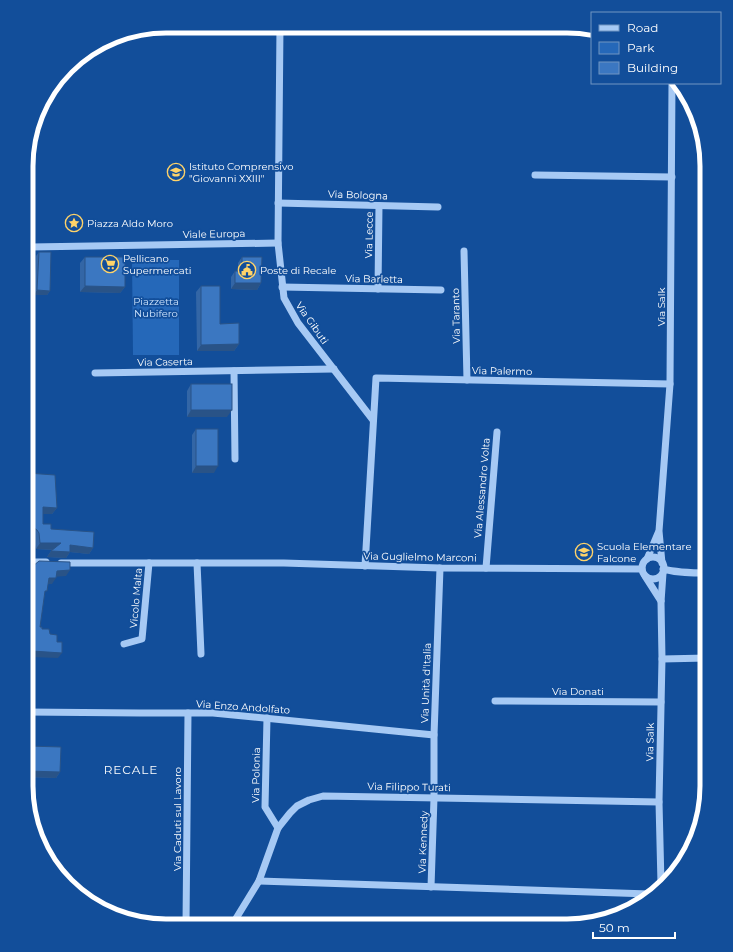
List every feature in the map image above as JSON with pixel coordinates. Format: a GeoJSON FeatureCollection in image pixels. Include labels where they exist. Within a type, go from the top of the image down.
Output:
{"type":"FeatureCollection","features":[{"type":"Feature","properties":{"kind":"street","name":"Via Gibuti"},"geometry":{"type":"LineString","coordinates":[[280,33],[278,243],[284,298],[298,323],[373,420]]}},
{"type":"Feature","properties":{"kind":"street","name":"Via Salk"},"geometry":{"type":"LineString","coordinates":[[661,880],[661,602],[663,568],[659,531],[670,384],[672,85]]}},
{"type":"Feature","properties":{"kind":"street"},"geometry":{"type":"LineString","coordinates":[[535,175],[672,177]]}},
{"type":"Feature","properties":{"kind":"street","name":"Via Bologna"},"geometry":{"type":"LineString","coordinates":[[278,203],[438,207]]}},
{"type":"Feature","properties":{"kind":"street","name":"Via Lecce"},"geometry":{"type":"LineString","coordinates":[[378,289],[379,206]]}},
{"type":"Feature","properties":{"kind":"street","name":"Viale Europa"},"geometry":{"type":"LineString","coordinates":[[33,247],[278,243]]}},
{"type":"Feature","properties":{"kind":"street","name":"Via Taranto"},"geometry":{"type":"LineString","coordinates":[[464,251],[467,380]]}},
{"type":"Feature","properties":{"kind":"street","name":"Via Barletta"},"geometry":{"type":"LineString","coordinates":[[282,287],[442,290]]}},
{"type":"Feature","properties":{"kind":"street","name":"Via Caserta"},"geometry":{"type":"LineString","coordinates":[[95,373],[334,369]]}},
{"type":"Feature","properties":{"kind":"street"},"geometry":{"type":"LineString","coordinates":[[234,371],[235,459]]}},
{"type":"Feature","properties":{"kind":"street","name":"Via Palermo"},"geometry":{"type":"LineString","coordinates":[[373,420],[376,378],[670,384]]}},
{"type":"Feature","properties":{"kind":"street"},"geometry":{"type":"LineString","coordinates":[[365,566],[373,420]]}},
{"type":"Feature","properties":{"kind":"street","name":"Via Alessandro Volta"},"geometry":{"type":"LineString","coordinates":[[486,568],[497,432]]}},
{"type":"Feature","properties":{"kind":"street","name":"Via Salk"},"geometry":{"type":"LineString","coordinates":[[643,572],[644,562],[647,559],[659,531]]}},
{"type":"Feature","properties":{"kind":"street"},"geometry":{"type":"LineString","coordinates":[[647,559],[657,558],[663,568],[681,572],[700,572]]}},
{"type":"Feature","properties":{"kind":"street","name":"Via Guglielmo Marconi"},"geometry":{"type":"LineString","coordinates":[[33,562],[284,563],[643,572]]}},
{"type":"Feature","properties":{"kind":"street","name":"Vicolo Malta"},"geometry":{"type":"LineString","coordinates":[[124,644],[142,639],[149,563]]}},
{"type":"Feature","properties":{"kind":"street"},"geometry":{"type":"LineString","coordinates":[[197,563],[201,654]]}},
{"type":"Feature","properties":{"kind":"street","name":"Via Unità d'Italia"},"geometry":{"type":"LineString","coordinates":[[434,798],[434,735],[440,568]]}},
{"type":"Feature","properties":{"kind":"street"},"geometry":{"type":"LineString","coordinates":[[643,572],[651,579],[655,579],[658,578],[663,568]]}},
{"type":"Feature","properties":{"kind":"street"},"geometry":{"type":"LineString","coordinates":[[643,572],[661,602]]}},
{"type":"Feature","properties":{"kind":"street"},"geometry":{"type":"LineString","coordinates":[[662,659],[700,658]]}},
{"type":"Feature","properties":{"kind":"street","name":"Via Donati"},"geometry":{"type":"LineString","coordinates":[[495,701],[661,702]]}},
{"type":"Feature","properties":{"kind":"street","name":"Via Enzo Andolfato"},"geometry":{"type":"LineString","coordinates":[[33,712],[213,713],[434,735]]}},
{"type":"Feature","properties":{"kind":"street","name":"Via Caduti sul Lavoro"},"geometry":{"type":"LineString","coordinates":[[186,919],[188,713]]}},
{"type":"Feature","properties":{"kind":"street","name":"Via Polonia"},"geometry":{"type":"LineString","coordinates":[[267,718],[265,807],[278,828]]}},
{"type":"Feature","properties":{"kind":"street","name":"Via Filippo Turati"},"geometry":{"type":"LineString","coordinates":[[236,919],[259,881],[278,828],[297,806],[309,800],[323,796],[660,802]]}},
{"type":"Feature","properties":{"kind":"street","name":"Via Kennedy"},"geometry":{"type":"LineString","coordinates":[[431,887],[434,798]]}},
{"type":"Feature","properties":{"kind":"street"},"geometry":{"type":"LineString","coordinates":[[259,881],[645,894]]}},
{"type":"Feature","properties":{"kind":"green space","name":"Piazzetta Nubifero"},"geometry":{"type":"Polygon","coordinates":[[[132,260],[179,260],[179,355],[133,355],[132,260]]]}},
{"type":"Feature","properties":{"kind":"building"},"geometry":{"type":"Polygon","coordinates":[[[39,252],[51,252],[50,291],[37,290],[39,252]]]}},
{"type":"Feature","properties":{"kind":"building"},"geometry":{"type":"Polygon","coordinates":[[[85,257],[125,257],[125,287],[85,286],[85,257]]]}},
{"type":"Feature","properties":{"kind":"building","name":"Poste di Recale"},"geometry":{"type":"Polygon","coordinates":[[[242,257],[262,257],[261,283],[235,283],[235,271],[242,271],[242,257]]]}},
{"type":"Feature","properties":{"kind":"building"},"geometry":{"type":"Polygon","coordinates":[[[201,286],[220,286],[220,324],[239,323],[239,344],[201,345],[201,286]]]}},
{"type":"Feature","properties":{"kind":"building"},"geometry":{"type":"Polygon","coordinates":[[[191,384],[232,384],[232,410],[191,410],[191,384]]]}},
{"type":"Feature","properties":{"kind":"building"},"geometry":{"type":"Polygon","coordinates":[[[196,429],[218,429],[218,466],[196,466],[196,429]]]}},
{"type":"Feature","properties":{"kind":"building"},"geometry":{"type":"Polygon","coordinates":[[[33,473],[55,475],[57,508],[43,507],[43,524],[51,524],[51,529],[94,532],[93,548],[70,545],[70,552],[51,551],[61,543],[40,543],[39,533],[33,527],[33,473]]]}},
{"type":"Feature","properties":{"kind":"building"},"geometry":{"type":"Polygon","coordinates":[[[39,561],[70,562],[70,570],[57,571],[56,578],[49,578],[47,591],[45,591],[40,627],[42,627],[42,629],[49,629],[50,634],[57,635],[57,642],[62,642],[62,653],[33,651],[33,566],[39,561]]]}},
{"type":"Feature","properties":{"kind":"building"},"geometry":{"type":"Polygon","coordinates":[[[33,746],[61,747],[60,772],[33,771],[33,746]]]}},
{"type":"Feature","properties":{"kind":"place","name":"Istituto Comprensivo \"Giovanni XXIII\""},"geometry":{"type":"Point","coordinates":[176,172]}},
{"type":"Feature","properties":{"kind":"place","name":"Piazza Aldo Moro"},"geometry":{"type":"Point","coordinates":[74,223]}},
{"type":"Feature","properties":{"kind":"place","name":"Pellicano Supermercati"},"geometry":{"type":"Point","coordinates":[110,264]}},
{"type":"Feature","properties":{"kind":"place","name":"Poste di Recale"},"geometry":{"type":"Point","coordinates":[247,270]}},
{"type":"Feature","properties":{"kind":"place","name":"Scuola Elementare Falcone"},"geometry":{"type":"Point","coordinates":[584,552]}},
{"type":"Feature","properties":{"kind":"district","name":"RECALE"},"geometry":{"type":"Point","coordinates":[131,769]}}]}
